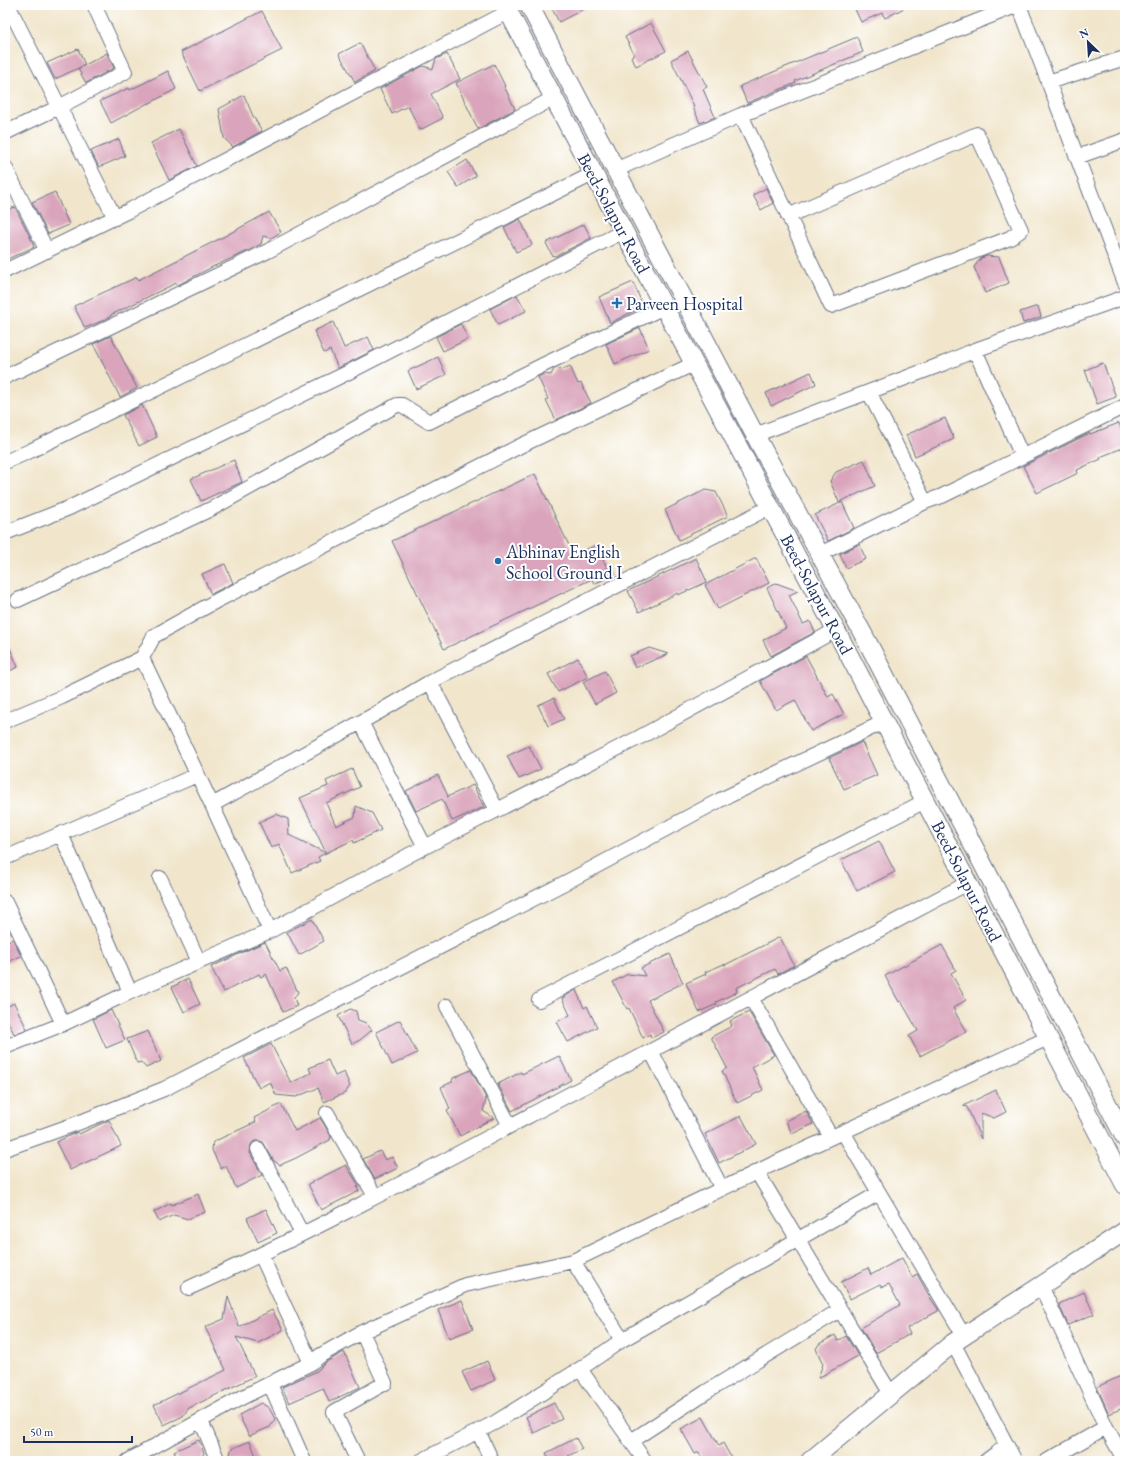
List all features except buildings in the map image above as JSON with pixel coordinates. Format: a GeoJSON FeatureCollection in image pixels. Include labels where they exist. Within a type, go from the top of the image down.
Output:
{"type":"FeatureCollection","features":[{"type":"Feature","properties":{"kind":"main road","name":"Beed-Solapur Road"},"geometry":{"type":"LineString","coordinates":[[529,5],[755,435],[872,652],[1125,1138]]}},
{"type":"Feature","properties":{"kind":"main road","name":"Beed-Solapur Road"},"geometry":{"type":"LineString","coordinates":[[507,8],[593,174],[836,630],[1125,1185]]}},
{"type":"Feature","properties":{"kind":"main road"},"geometry":{"type":"LineString","coordinates":[[810,1461],[958,1340],[1125,1232]]}},
{"type":"Feature","properties":{"kind":"street"},"geometry":{"type":"LineString","coordinates":[[8,5],[115,218]]}},
{"type":"Feature","properties":{"kind":"street"},"geometry":{"type":"LineString","coordinates":[[5,133],[59,107],[125,72],[94,5]]}},
{"type":"Feature","properties":{"kind":"street"},"geometry":{"type":"LineString","coordinates":[[616,170],[741,115],[1018,5],[1125,283]]}},
{"type":"Feature","properties":{"kind":"street"},"geometry":{"type":"LineString","coordinates":[[5,271],[115,218],[507,8]]}},
{"type":"Feature","properties":{"kind":"street"},"geometry":{"type":"LineString","coordinates":[[1048,82],[1125,58]]}},
{"type":"Feature","properties":{"kind":"street"},"geometry":{"type":"LineString","coordinates":[[5,377],[268,250],[554,98]]}},
{"type":"Feature","properties":{"kind":"street"},"geometry":{"type":"LineString","coordinates":[[741,115],[788,216],[831,306],[1010,238],[1021,230],[977,134],[788,216]]}},
{"type":"Feature","properties":{"kind":"street"},"geometry":{"type":"LineString","coordinates":[[1077,157],[1125,140]]}},
{"type":"Feature","properties":{"kind":"street"},"geometry":{"type":"LineString","coordinates":[[5,167],[47,251]]}},
{"type":"Feature","properties":{"kind":"street"},"geometry":{"type":"LineString","coordinates":[[5,462],[593,174]]}},
{"type":"Feature","properties":{"kind":"street"},"geometry":{"type":"LineString","coordinates":[[5,533],[69,508],[338,377],[624,231]]}},
{"type":"Feature","properties":{"kind":"street"},"geometry":{"type":"LineString","coordinates":[[755,435],[945,363],[975,350],[1125,297]]}},
{"type":"Feature","properties":{"kind":"street"},"geometry":{"type":"LineString","coordinates":[[18,600],[211,509],[397,405],[402,405],[429,422],[664,307]]}},
{"type":"Feature","properties":{"kind":"street"},"geometry":{"type":"LineString","coordinates":[[975,350],[1022,456]]}},
{"type":"Feature","properties":{"kind":"street"},"geometry":{"type":"LineString","coordinates":[[5,721],[62,697],[142,658],[154,636],[218,600],[520,446],[687,367],[693,362]]}},
{"type":"Feature","properties":{"kind":"street"},"geometry":{"type":"LineString","coordinates":[[869,392],[925,502]]}},
{"type":"Feature","properties":{"kind":"street"},"geometry":{"type":"LineString","coordinates":[[820,554],[1125,406]]}},
{"type":"Feature","properties":{"kind":"street"},"geometry":{"type":"LineString","coordinates":[[212,805],[430,682],[770,508]]}},
{"type":"Feature","properties":{"kind":"street"},"geometry":{"type":"LineString","coordinates":[[5,1047],[63,1024],[130,992],[270,931],[425,847],[640,737],[836,630]]}},
{"type":"Feature","properties":{"kind":"street"},"geometry":{"type":"LineString","coordinates":[[142,658],[270,931]]}},
{"type":"Feature","properties":{"kind":"street"},"geometry":{"type":"LineString","coordinates":[[430,682],[497,810]]}},
{"type":"Feature","properties":{"kind":"street"},"geometry":{"type":"LineString","coordinates":[[361,722],[425,847]]}},
{"type":"Feature","properties":{"kind":"street"},"geometry":{"type":"LineString","coordinates":[[5,1149],[164,1090],[720,800],[884,722]]}},
{"type":"Feature","properties":{"kind":"street"},"geometry":{"type":"LineString","coordinates":[[5,858],[196,775]]}},
{"type":"Feature","properties":{"kind":"street"},"geometry":{"type":"LineString","coordinates":[[539,1000],[925,801]]}},
{"type":"Feature","properties":{"kind":"street"},"geometry":{"type":"LineString","coordinates":[[61,834],[130,992]]}},
{"type":"Feature","properties":{"kind":"street"},"geometry":{"type":"LineString","coordinates":[[160,878],[199,962]]}},
{"type":"Feature","properties":{"kind":"street"},"geometry":{"type":"LineString","coordinates":[[188,1288],[262,1255],[510,1126],[968,883]]}},
{"type":"Feature","properties":{"kind":"street"},"geometry":{"type":"LineString","coordinates":[[5,902],[63,1024]]}},
{"type":"Feature","properties":{"kind":"street"},"geometry":{"type":"LineString","coordinates":[[751,998],[837,1135],[879,1193],[958,1340],[1006,1446],[1015,1461]]}},
{"type":"Feature","properties":{"kind":"street"},"geometry":{"type":"LineString","coordinates":[[447,1006],[510,1126]]}},
{"type":"Feature","properties":{"kind":"street"},"geometry":{"type":"LineString","coordinates":[[128,1461],[239,1399],[311,1363],[321,1355],[362,1332],[466,1285],[573,1261],[757,1172],[1048,1038]]}},
{"type":"Feature","properties":{"kind":"street"},"geometry":{"type":"LineString","coordinates":[[651,1051],[722,1189]]}},
{"type":"Feature","properties":{"kind":"street"},"geometry":{"type":"LineString","coordinates":[[327,1113],[375,1196]]}},
{"type":"Feature","properties":{"kind":"street"},"geometry":{"type":"LineString","coordinates":[[258,1149],[302,1234]]}},
{"type":"Feature","properties":{"kind":"street"},"geometry":{"type":"LineString","coordinates":[[757,1172],[891,1394]]}},
{"type":"Feature","properties":{"kind":"street"},"geometry":{"type":"LineString","coordinates":[[422,1461],[496,1422],[580,1369],[622,1340],[879,1193]]}},
{"type":"Feature","properties":{"kind":"street"},"geometry":{"type":"LineString","coordinates":[[262,1255],[311,1363]]}},
{"type":"Feature","properties":{"kind":"street"},"geometry":{"type":"LineString","coordinates":[[573,1261],[622,1340]]}},
{"type":"Feature","properties":{"kind":"street"},"geometry":{"type":"LineString","coordinates":[[1041,1286],[1106,1427],[1125,1461]]}},
{"type":"Feature","properties":{"kind":"street"},"geometry":{"type":"LineString","coordinates":[[631,1442],[706,1392],[840,1310]]}},
{"type":"Feature","properties":{"kind":"street"},"geometry":{"type":"LineString","coordinates":[[358,1461],[334,1412],[385,1383],[362,1332]]}},
{"type":"Feature","properties":{"kind":"street"},"geometry":{"type":"LineString","coordinates":[[580,1369],[645,1461]]}},
{"type":"Feature","properties":{"kind":"street"},"geometry":{"type":"LineString","coordinates":[[270,1384],[304,1461]]}},
{"type":"Feature","properties":{"kind":"street"},"geometry":{"type":"LineString","coordinates":[[201,1420],[218,1461]]}},
{"type":"Feature","properties":{"kind":"street"},"geometry":{"type":"LineString","coordinates":[[1047,1461],[1106,1427]]}},
{"type":"Feature","properties":{"kind":"street"},"geometry":{"type":"LineString","coordinates":[[478,1431],[492,1461]]}},
{"type":"Feature","properties":{"kind":"street"},"geometry":{"type":"LineString","coordinates":[[986,1461],[1006,1446]]}},
{"type":"Feature","properties":{"kind":"place","name":"Parveen Hospital"},"geometry":{"type":"Point","coordinates":[617,303]}},
{"type":"Feature","properties":{"kind":"place","name":"Abhinav English School Ground I"},"geometry":{"type":"Point","coordinates":[498,561]}}]}
